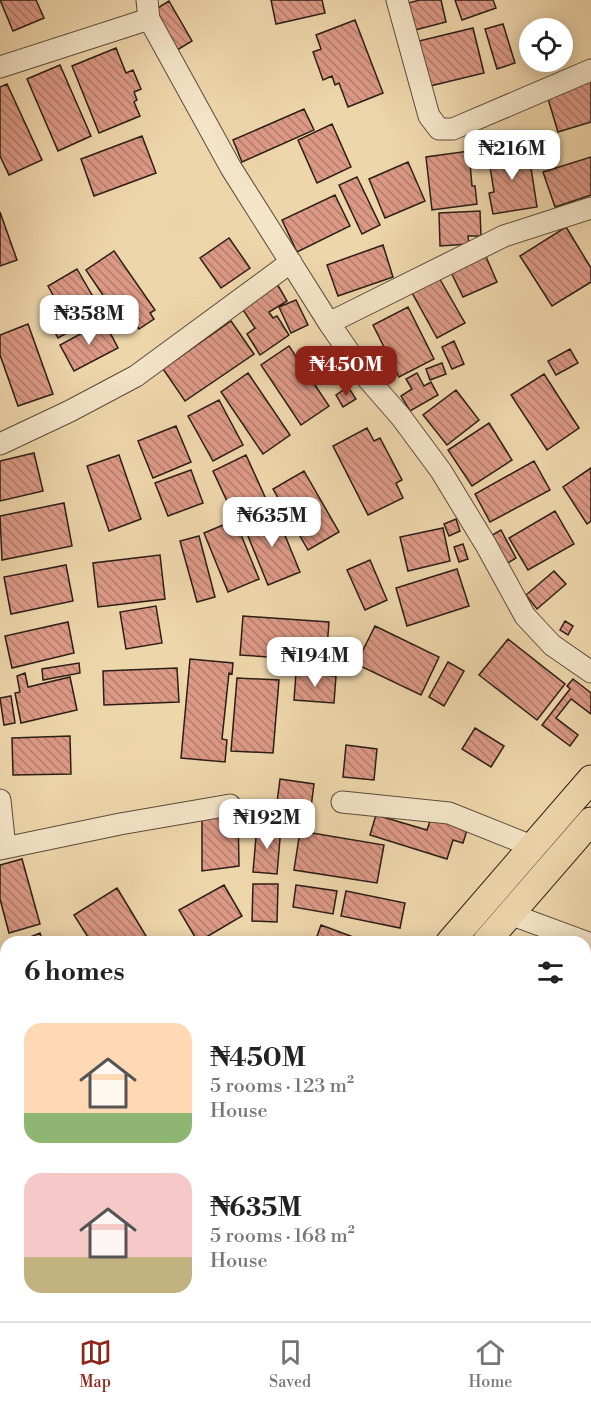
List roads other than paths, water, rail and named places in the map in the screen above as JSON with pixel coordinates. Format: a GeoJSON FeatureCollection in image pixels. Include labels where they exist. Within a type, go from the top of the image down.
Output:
{"type":"FeatureCollection","features":[{"type":"Feature","properties":{"kind":"main road"},"geometry":{"type":"LineString","coordinates":[[455,936],[591,779]]}},
{"type":"Feature","properties":{"kind":"main road"},"geometry":{"type":"LineString","coordinates":[[491,936],[591,821]]}},
{"type":"Feature","properties":{"kind":"street"},"geometry":{"type":"LineString","coordinates":[[397,0],[429,116],[439,129],[453,129],[591,70]]}},
{"type":"Feature","properties":{"kind":"street"},"geometry":{"type":"LineString","coordinates":[[0,67],[148,10],[231,168],[329,323],[367,378],[401,417],[441,471],[486,545],[525,616],[552,645],[591,672]]}},
{"type":"Feature","properties":{"kind":"street"},"geometry":{"type":"LineString","coordinates":[[329,323],[504,236],[591,208]]}},
{"type":"Feature","properties":{"kind":"street"},"geometry":{"type":"LineString","coordinates":[[0,444],[136,376],[291,262]]}},
{"type":"Feature","properties":{"kind":"street"},"geometry":{"type":"LineString","coordinates":[[0,800],[2,848],[230,805]]}},
{"type":"Feature","properties":{"kind":"street"},"geometry":{"type":"LineString","coordinates":[[342,802],[449,813],[534,847]]}},
{"type":"Feature","properties":{"kind":"street"},"geometry":{"type":"LineString","coordinates":[[510,914],[569,936]]}}]}
